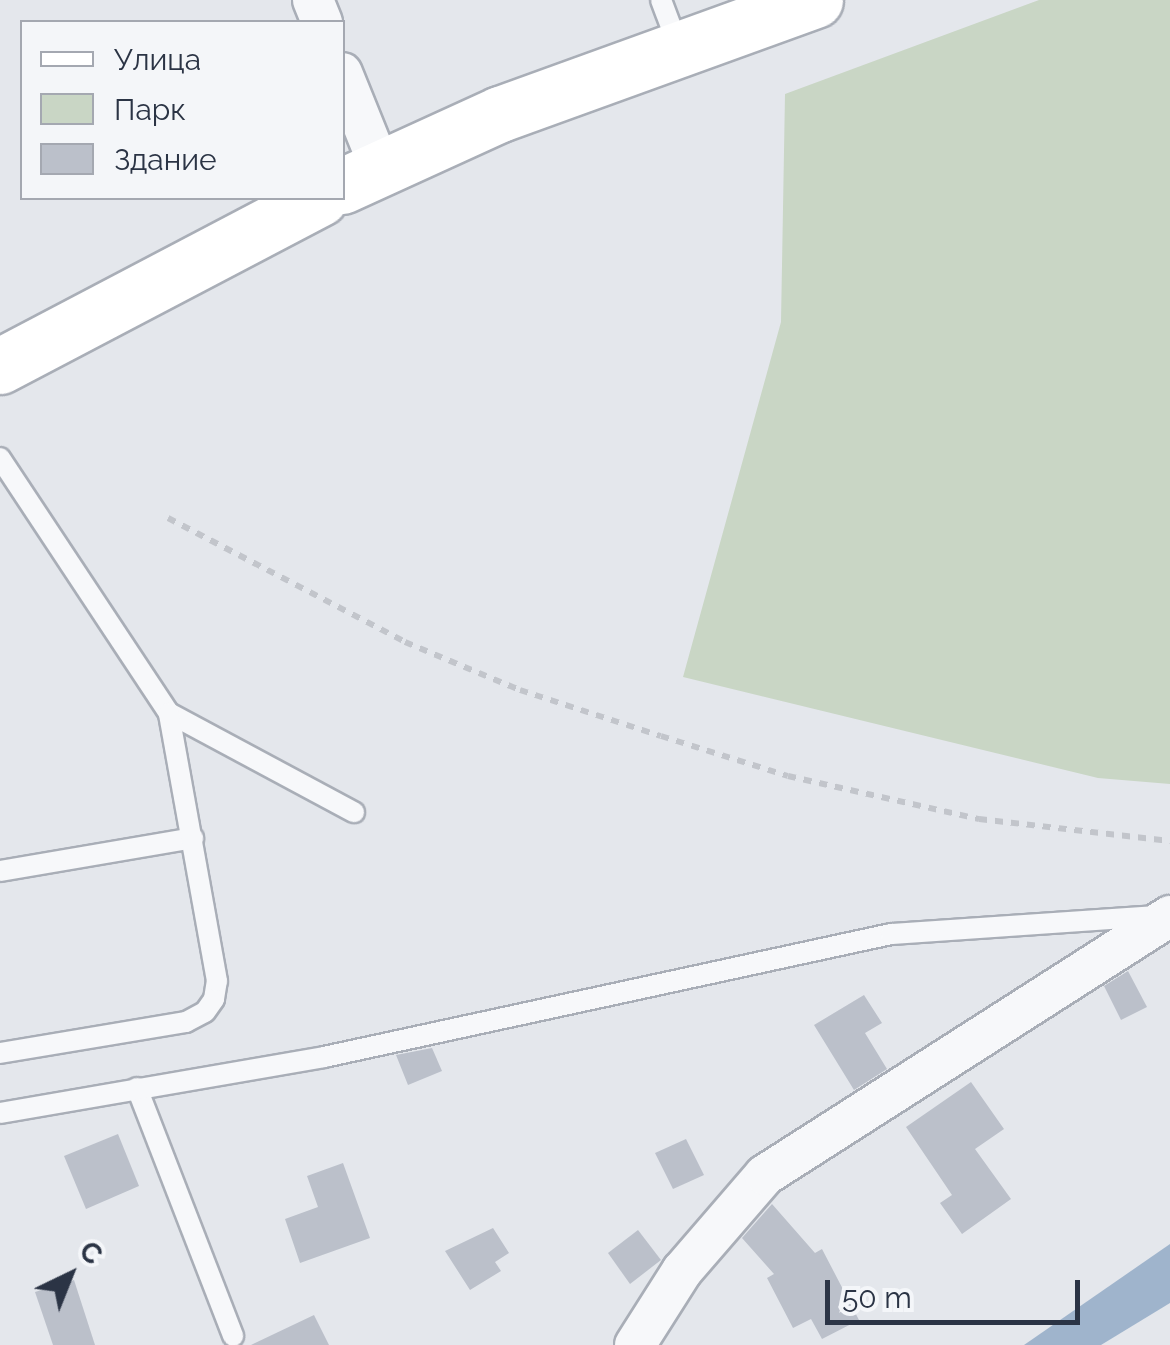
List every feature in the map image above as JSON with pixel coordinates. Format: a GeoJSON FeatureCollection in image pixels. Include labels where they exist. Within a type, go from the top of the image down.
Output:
{"type":"FeatureCollection","features":[{"type":"Feature","properties":{"kind":"main road"},"geometry":{"type":"LineString","coordinates":[[361,177],[500,114],[670,24],[814,0]]}},
{"type":"Feature","properties":{"kind":"main road"},"geometry":{"type":"LineString","coordinates":[[1,364],[316,200]]}},
{"type":"Feature","properties":{"kind":"street"},"geometry":{"type":"LineString","coordinates":[[345,89],[361,177]]}},
{"type":"Feature","properties":{"kind":"street"},"geometry":{"type":"LineString","coordinates":[[635,1345],[682,1271],[765,1175],[1170,916]]}},
{"type":"Feature","properties":{"kind":"lane"},"geometry":{"type":"LineString","coordinates":[[0,458],[168,713],[217,981],[214,999],[205,1012],[186,1022],[0,1054]]}},
{"type":"Feature","properties":{"kind":"lane"},"geometry":{"type":"LineString","coordinates":[[168,713],[354,812]]}},
{"type":"Feature","properties":{"kind":"lane"},"geometry":{"type":"LineString","coordinates":[[0,871],[192,838]]}},
{"type":"Feature","properties":{"kind":"lane"},"geometry":{"type":"LineString","coordinates":[[0,1112],[324,1058],[891,934],[1170,916]]}},
{"type":"Feature","properties":{"kind":"lane"},"geometry":{"type":"LineString","coordinates":[[137,1088],[233,1336]]}},
{"type":"Feature","properties":{"kind":"path"},"geometry":{"type":"LineString","coordinates":[[168,518],[405,642],[520,690],[660,736],[788,776],[979,819],[1170,841]]}},
{"type":"Feature","properties":{"kind":"green space"},"geometry":{"type":"Polygon","coordinates":[[[1039,0],[1170,0],[1170,784],[1098,778],[683,677],[781,322],[785,94],[1039,0]]]}},
{"type":"Feature","properties":{"kind":"water"},"geometry":{"type":"Polygon","coordinates":[[[1170,1244],[1170,1303],[1101,1345],[1024,1345],[1170,1244]]]}},
{"type":"Feature","properties":{"kind":"building"},"geometry":{"type":"Polygon","coordinates":[[[1128,971],[1147,1007],[1121,1020],[1104,986],[1128,971]]]}},
{"type":"Feature","properties":{"kind":"building"},"geometry":{"type":"Polygon","coordinates":[[[864,995],[882,1023],[865,1033],[887,1069],[854,1090],[814,1025],[864,995]]]}},
{"type":"Feature","properties":{"kind":"building"},"geometry":{"type":"Polygon","coordinates":[[[432,1048],[442,1071],[408,1085],[396,1055],[432,1048]]]}},
{"type":"Feature","properties":{"kind":"building"},"geometry":{"type":"Polygon","coordinates":[[[971,1082],[1004,1129],[975,1149],[1011,1199],[962,1234],[940,1203],[952,1195],[906,1127],[971,1082]]]}},
{"type":"Feature","properties":{"kind":"building"},"geometry":{"type":"Polygon","coordinates":[[[118,1134],[139,1186],[86,1209],[64,1156],[118,1134]]]}},
{"type":"Feature","properties":{"kind":"building"},"geometry":{"type":"Polygon","coordinates":[[[686,1139],[704,1175],[673,1189],[655,1153],[686,1139]]]}},
{"type":"Feature","properties":{"kind":"building"},"geometry":{"type":"Polygon","coordinates":[[[343,1163],[370,1238],[300,1263],[285,1219],[318,1207],[307,1176],[343,1163]]]}},
{"type":"Feature","properties":{"kind":"building"},"geometry":{"type":"Polygon","coordinates":[[[772,1204],[815,1253],[822,1249],[859,1320],[822,1339],[811,1319],[793,1328],[767,1278],[774,1274],[742,1238],[772,1204]]]}},
{"type":"Feature","properties":{"kind":"building"},"geometry":{"type":"Polygon","coordinates":[[[493,1228],[509,1253],[495,1262],[501,1271],[470,1290],[445,1251],[493,1228]]]}},
{"type":"Feature","properties":{"kind":"building"},"geometry":{"type":"Polygon","coordinates":[[[638,1230],[661,1260],[630,1284],[608,1253],[638,1230]]]}},
{"type":"Feature","properties":{"kind":"building"},"geometry":{"type":"Polygon","coordinates":[[[74,1280],[95,1345],[53,1345],[35,1292],[74,1280]]]}},
{"type":"Feature","properties":{"kind":"building"},"geometry":{"type":"Polygon","coordinates":[[[314,1315],[329,1345],[251,1345],[314,1315]]]}}]}
